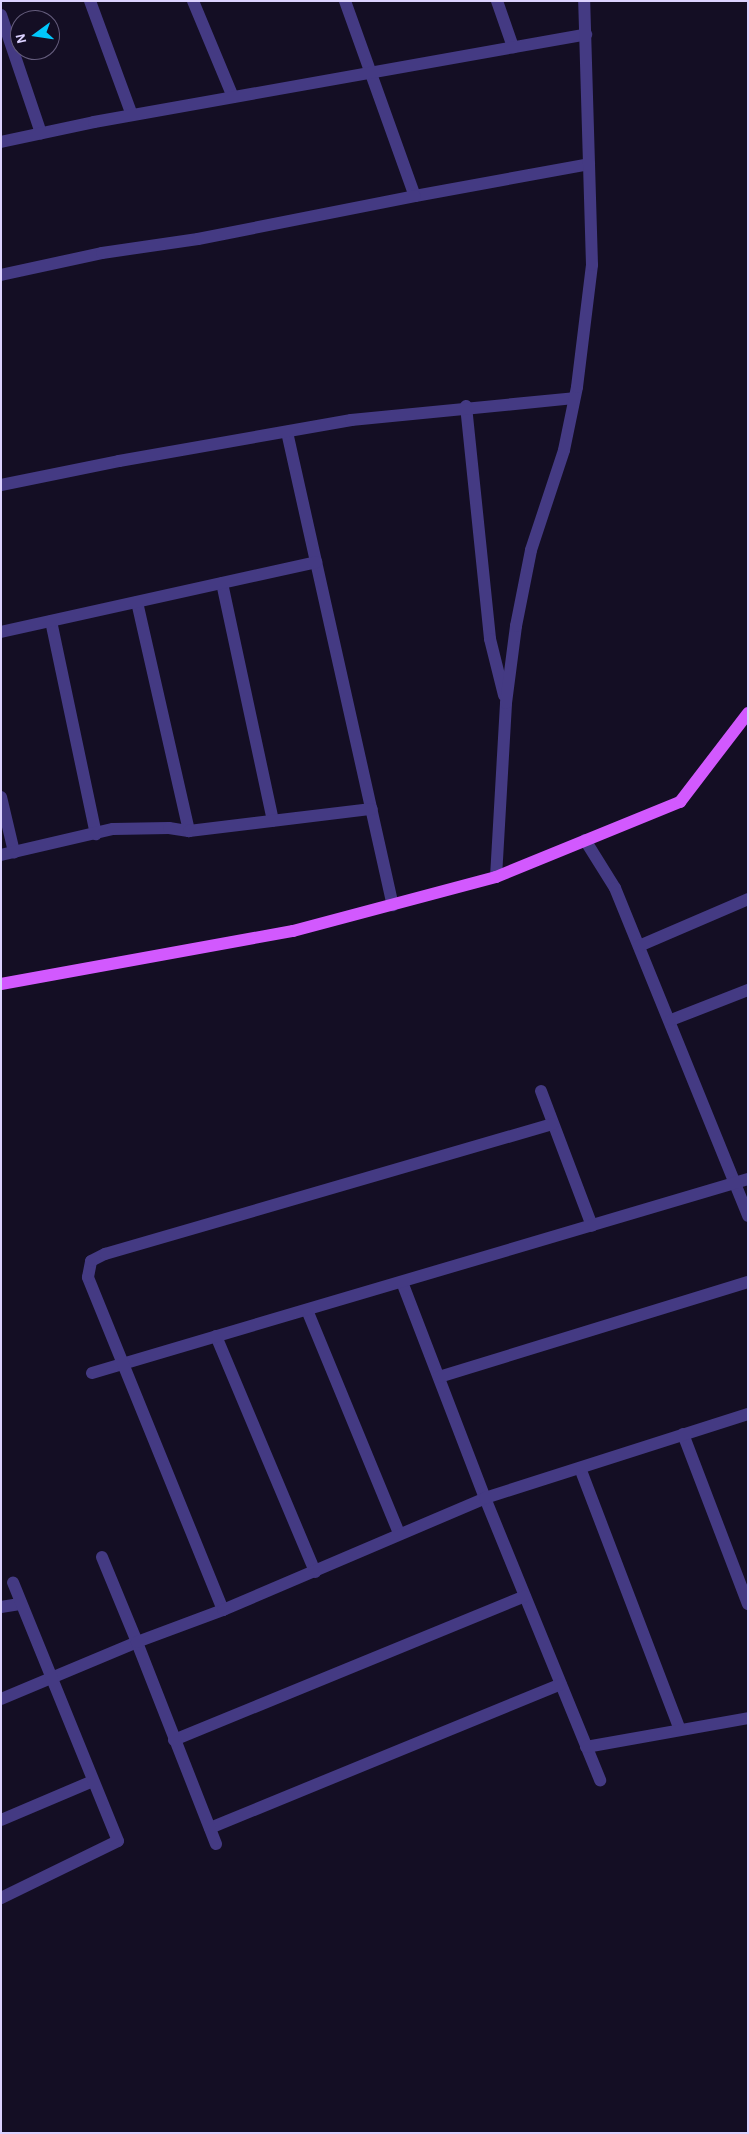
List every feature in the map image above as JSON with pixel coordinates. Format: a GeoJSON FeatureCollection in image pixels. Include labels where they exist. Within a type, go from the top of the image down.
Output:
{"type":"FeatureCollection","features":[{"type":"Feature","properties":{"kind":"main road"},"geometry":{"type":"LineString","coordinates":[[1,984],[293,931],[496,877],[680,802],[748,714]]}},
{"type":"Feature","properties":{"kind":"street"},"geometry":{"type":"LineString","coordinates":[[90,1],[132,115]]}},
{"type":"Feature","properties":{"kind":"street"},"geometry":{"type":"LineString","coordinates":[[193,1],[233,97]]}},
{"type":"Feature","properties":{"kind":"street"},"geometry":{"type":"LineString","coordinates":[[345,1],[415,196]]}},
{"type":"Feature","properties":{"kind":"street"},"geometry":{"type":"LineString","coordinates":[[497,1],[513,47]]}},
{"type":"Feature","properties":{"kind":"street"},"geometry":{"type":"LineString","coordinates":[[496,877],[506,703],[516,626],[531,550],[564,450],[574,398],[592,265],[584,1]]}},
{"type":"Feature","properties":{"kind":"street"},"geometry":{"type":"LineString","coordinates":[[1,15],[5,39],[42,133]]}},
{"type":"Feature","properties":{"kind":"street"},"geometry":{"type":"LineString","coordinates":[[1,142],[132,115],[586,34]]}},
{"type":"Feature","properties":{"kind":"street"},"geometry":{"type":"LineString","coordinates":[[1,276],[102,253],[198,239],[589,164]]}},
{"type":"Feature","properties":{"kind":"street"},"geometry":{"type":"LineString","coordinates":[[1,486],[119,461],[351,420],[466,406],[574,398]]}},
{"type":"Feature","properties":{"kind":"street"},"geometry":{"type":"LineString","coordinates":[[466,406],[490,639],[506,703]]}},
{"type":"Feature","properties":{"kind":"street"},"geometry":{"type":"LineString","coordinates":[[287,432],[393,904]]}},
{"type":"Feature","properties":{"kind":"street"},"geometry":{"type":"LineString","coordinates":[[1,632],[316,562]]}},
{"type":"Feature","properties":{"kind":"street"},"geometry":{"type":"LineString","coordinates":[[222,583],[273,821]]}},
{"type":"Feature","properties":{"kind":"street"},"geometry":{"type":"LineString","coordinates":[[137,602],[189,831]]}},
{"type":"Feature","properties":{"kind":"street"},"geometry":{"type":"LineString","coordinates":[[51,622],[96,834]]}},
{"type":"Feature","properties":{"kind":"street"},"geometry":{"type":"LineString","coordinates":[[1,797],[7,854],[113,829],[144,827],[189,831],[372,809]]}},
{"type":"Feature","properties":{"kind":"street"},"geometry":{"type":"LineString","coordinates":[[586,840],[615,888],[748,1216]]}},
{"type":"Feature","properties":{"kind":"street"},"geometry":{"type":"LineString","coordinates":[[639,946],[748,899]]}},
{"type":"Feature","properties":{"kind":"street"},"geometry":{"type":"LineString","coordinates":[[670,1020],[748,990]]}},
{"type":"Feature","properties":{"kind":"street"},"geometry":{"type":"LineString","coordinates":[[541,1092],[592,1226]]}},
{"type":"Feature","properties":{"kind":"street"},"geometry":{"type":"LineString","coordinates":[[223,1610],[88,1277],[91,1261],[105,1254],[554,1124]]}},
{"type":"Feature","properties":{"kind":"street"},"geometry":{"type":"LineString","coordinates":[[92,1373],[748,1179]]}},
{"type":"Feature","properties":{"kind":"street"},"geometry":{"type":"LineString","coordinates":[[402,1282],[485,1498],[600,1780]]}},
{"type":"Feature","properties":{"kind":"street"},"geometry":{"type":"LineString","coordinates":[[439,1376],[748,1282]]}},
{"type":"Feature","properties":{"kind":"street"},"geometry":{"type":"LineString","coordinates":[[307,1310],[399,1533]]}},
{"type":"Feature","properties":{"kind":"street"},"geometry":{"type":"LineString","coordinates":[[216,1336],[315,1572]]}},
{"type":"Feature","properties":{"kind":"street"},"geometry":{"type":"LineString","coordinates":[[1,1699],[137,1642],[223,1610],[315,1572],[399,1533],[485,1498],[748,1414]]}},
{"type":"Feature","properties":{"kind":"street"},"geometry":{"type":"LineString","coordinates":[[683,1434],[748,1604]]}},
{"type":"Feature","properties":{"kind":"street"},"geometry":{"type":"LineString","coordinates":[[580,1468],[680,1730]]}},
{"type":"Feature","properties":{"kind":"street"},"geometry":{"type":"LineString","coordinates":[[102,1557],[216,1844]]}},
{"type":"Feature","properties":{"kind":"street"},"geometry":{"type":"LineString","coordinates":[[1,1898],[118,1841],[50,1679],[12,1582]]}},
{"type":"Feature","properties":{"kind":"street"},"geometry":{"type":"LineString","coordinates":[[174,1740],[525,1596]]}},
{"type":"Feature","properties":{"kind":"street"},"geometry":{"type":"LineString","coordinates":[[1,1607],[20,1604]]}},
{"type":"Feature","properties":{"kind":"street"},"geometry":{"type":"LineString","coordinates":[[210,1828],[561,1684]]}},
{"type":"Feature","properties":{"kind":"street"},"geometry":{"type":"LineString","coordinates":[[586,1746],[748,1718]]}},
{"type":"Feature","properties":{"kind":"street"},"geometry":{"type":"LineString","coordinates":[[1,1820],[93,1781]]}}]}
